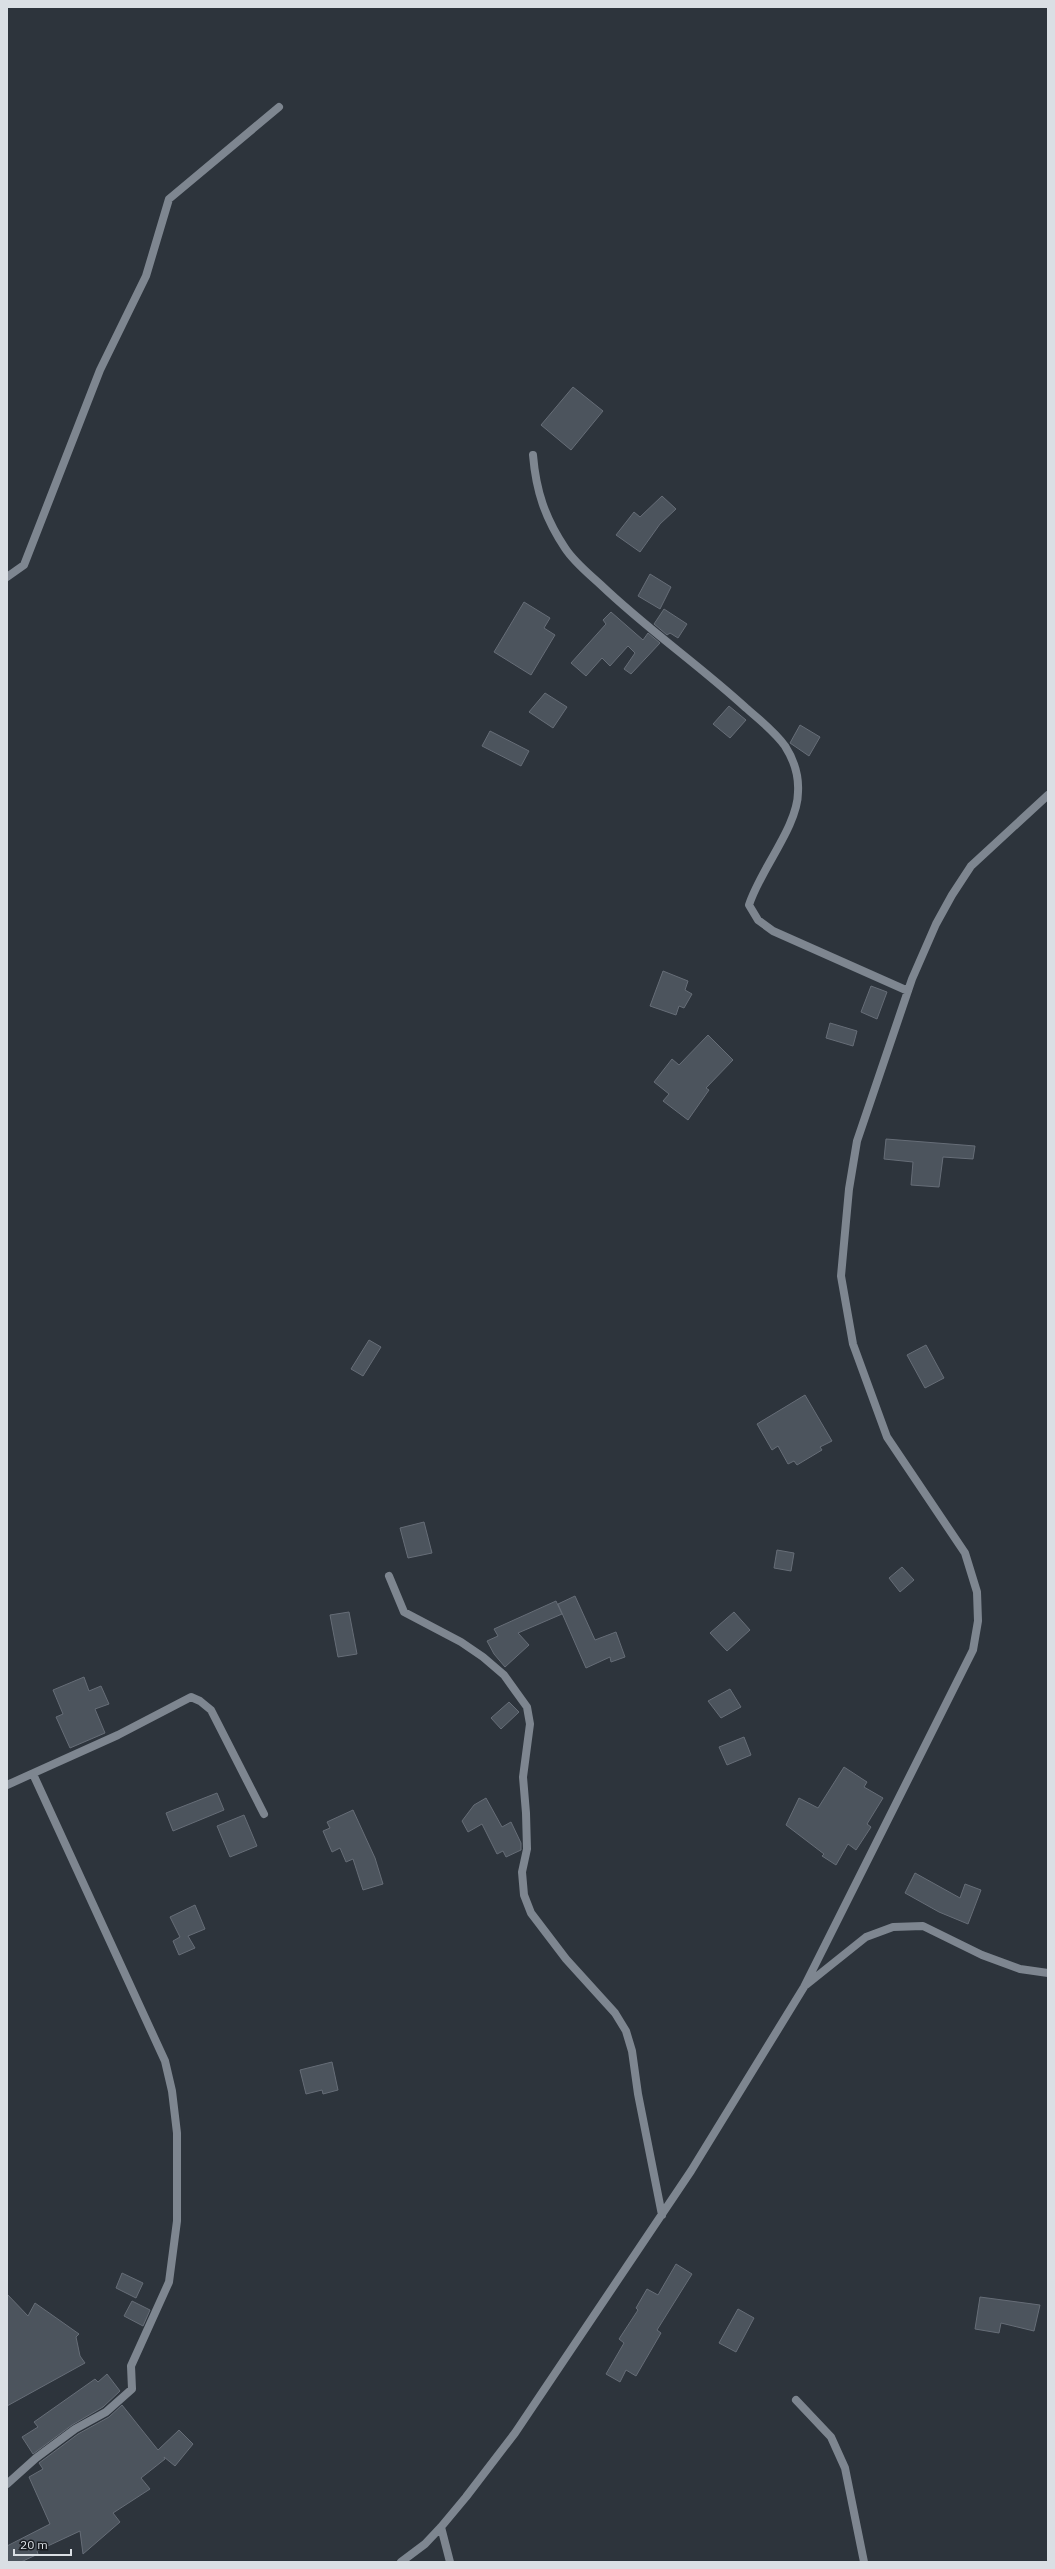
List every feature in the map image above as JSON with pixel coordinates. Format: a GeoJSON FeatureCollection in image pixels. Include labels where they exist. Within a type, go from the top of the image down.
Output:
{"type":"FeatureCollection","features":[{"type":"Feature","properties":{"kind":"street"},"geometry":{"type":"LineString","coordinates":[[7,577],[24,565],[100,370],[146,276],[168,199],[279,107]]}},
{"type":"Feature","properties":{"kind":"street"},"geometry":{"type":"LineString","coordinates":[[533,455],[536,487],[547,517],[566,549],[635,618],[715,679],[766,726],[785,746],[797,770],[798,793],[793,815],[754,888],[749,904],[758,920],[773,931],[908,992]]}},
{"type":"Feature","properties":{"kind":"street"},"geometry":{"type":"LineString","coordinates":[[401,2562],[425,2544],[466,2497],[515,2433],[662,2214],[804,1987],[973,1650],[978,1621],[977,1592],[965,1553],[887,1437],[853,1344],[842,1276],[848,1189],[857,1141],[908,992],[936,924],[952,895],[971,866],[1048,795]]}},
{"type":"Feature","properties":{"kind":"street"},"geometry":{"type":"LineString","coordinates":[[389,1576],[404,1612],[461,1642],[483,1657],[504,1675],[527,1707],[530,1724],[523,1778],[527,1849],[522,1872],[524,1895],[531,1913],[566,1959],[616,2013],[626,2031],[632,2051],[638,2094],[662,2214]]}},
{"type":"Feature","properties":{"kind":"street"},"geometry":{"type":"LineString","coordinates":[[7,1785],[118,1735],[191,1697],[200,1701],[211,1710],[264,1814]]}},
{"type":"Feature","properties":{"kind":"street"},"geometry":{"type":"LineString","coordinates":[[7,2484],[41,2454],[75,2430],[106,2412],[132,2389],[131,2366],[169,2282],[178,2221],[176,2126],[172,2091],[165,2061],[32,1774]]}},
{"type":"Feature","properties":{"kind":"street"},"geometry":{"type":"LineString","coordinates":[[804,1987],[866,1937],[893,1927],[924,1926],[988,1957],[1020,1969],[1048,1973]]}},
{"type":"Feature","properties":{"kind":"street"},"geometry":{"type":"LineString","coordinates":[[796,2400],[831,2437],[845,2468],[864,2562]]}},
{"type":"Feature","properties":{"kind":"street"},"geometry":{"type":"LineString","coordinates":[[440,2526],[450,2562]]}},
{"type":"Feature","properties":{"kind":"building"},"geometry":{"type":"Polygon","coordinates":[[[573,387],[603,411],[571,450],[541,425],[573,387]]]}},
{"type":"Feature","properties":{"kind":"building"},"geometry":{"type":"Polygon","coordinates":[[[662,496],[676,509],[660,524],[640,552],[616,535],[634,512],[640,517],[662,496]]]}},
{"type":"Feature","properties":{"kind":"building"},"geometry":{"type":"Polygon","coordinates":[[[650,574],[671,587],[660,609],[638,596],[650,574]]]}},
{"type":"Feature","properties":{"kind":"building"},"geometry":{"type":"Polygon","coordinates":[[[524,602],[550,618],[544,628],[555,635],[531,675],[494,652],[524,602]]]}},
{"type":"Feature","properties":{"kind":"building"},"geometry":{"type":"Polygon","coordinates":[[[664,609],[687,624],[678,638],[670,633],[667,635],[654,624],[664,609]]]}},
{"type":"Feature","properties":{"kind":"building"},"geometry":{"type":"Polygon","coordinates":[[[611,612],[643,640],[648,633],[660,643],[631,674],[624,669],[635,653],[628,646],[610,666],[602,658],[586,676],[571,663],[606,624],[603,620],[611,612]]]}},
{"type":"Feature","properties":{"kind":"building"},"geometry":{"type":"Polygon","coordinates":[[[545,693],[567,707],[553,728],[529,712],[545,693]]]}},
{"type":"Feature","properties":{"kind":"building"},"geometry":{"type":"Polygon","coordinates":[[[729,706],[746,720],[730,738],[713,724],[729,706]]]}},
{"type":"Feature","properties":{"kind":"building"},"geometry":{"type":"Polygon","coordinates":[[[800,725],[820,737],[809,756],[790,743],[800,725]]]}},
{"type":"Feature","properties":{"kind":"building"},"geometry":{"type":"Polygon","coordinates":[[[490,731],[529,751],[521,766],[482,746],[490,731]]]}},
{"type":"Feature","properties":{"kind":"building"},"geometry":{"type":"Polygon","coordinates":[[[663,971],[688,981],[685,990],[692,994],[684,1008],[679,1006],[676,1015],[650,1006],[663,971]]]}},
{"type":"Feature","properties":{"kind":"building"},"geometry":{"type":"Polygon","coordinates":[[[871,986],[887,992],[877,1019],[861,1012],[871,986]]]}},
{"type":"Feature","properties":{"kind":"building"},"geometry":{"type":"Polygon","coordinates":[[[830,1023],[857,1031],[853,1046],[826,1038],[830,1023]]]}},
{"type":"Feature","properties":{"kind":"building"},"geometry":{"type":"Polygon","coordinates":[[[708,1035],[733,1060],[706,1088],[709,1090],[688,1120],[663,1101],[669,1094],[654,1082],[672,1059],[679,1065],[708,1035]]]}},
{"type":"Feature","properties":{"kind":"building"},"geometry":{"type":"Polygon","coordinates":[[[886,1139],[975,1146],[973,1159],[943,1157],[939,1187],[911,1185],[913,1162],[884,1159],[886,1139]]]}},
{"type":"Feature","properties":{"kind":"building"},"geometry":{"type":"Polygon","coordinates":[[[369,1340],[381,1347],[363,1376],[351,1369],[369,1340]]]}},
{"type":"Feature","properties":{"kind":"building"},"geometry":{"type":"Polygon","coordinates":[[[926,1345],[944,1378],[925,1388],[907,1355],[926,1345]]]}},
{"type":"Feature","properties":{"kind":"building"},"geometry":{"type":"Polygon","coordinates":[[[805,1395],[832,1441],[820,1447],[822,1450],[797,1465],[794,1461],[788,1464],[778,1446],[772,1450],[757,1424],[805,1395]]]}},
{"type":"Feature","properties":{"kind":"building"},"geometry":{"type":"Polygon","coordinates":[[[424,1522],[432,1553],[408,1558],[400,1528],[424,1522]]]}},
{"type":"Feature","properties":{"kind":"building"},"geometry":{"type":"Polygon","coordinates":[[[777,1550],[794,1553],[791,1571],[774,1568],[777,1550]]]}},
{"type":"Feature","properties":{"kind":"building"},"geometry":{"type":"Polygon","coordinates":[[[902,1567],[914,1580],[900,1592],[889,1578],[902,1567]]]}},
{"type":"Feature","properties":{"kind":"building"},"geometry":{"type":"Polygon","coordinates":[[[575,1596],[595,1640],[616,1632],[625,1657],[611,1662],[610,1657],[586,1668],[558,1604],[575,1596]]]}},
{"type":"Feature","properties":{"kind":"building"},"geometry":{"type":"Polygon","coordinates":[[[556,1601],[562,1614],[518,1633],[529,1645],[505,1667],[494,1654],[487,1641],[498,1636],[494,1629],[556,1601]]]}},
{"type":"Feature","properties":{"kind":"building"},"geometry":{"type":"Polygon","coordinates":[[[349,1612],[357,1654],[338,1657],[330,1615],[349,1612]]]}},
{"type":"Feature","properties":{"kind":"building"},"geometry":{"type":"Polygon","coordinates":[[[734,1612],[750,1630],[727,1651],[710,1633],[734,1612]]]}},
{"type":"Feature","properties":{"kind":"building"},"geometry":{"type":"Polygon","coordinates":[[[84,1677],[89,1691],[101,1686],[109,1704],[95,1709],[105,1733],[70,1748],[56,1717],[63,1714],[53,1690],[84,1677]]]}},
{"type":"Feature","properties":{"kind":"building"},"geometry":{"type":"Polygon","coordinates":[[[730,1689],[741,1707],[721,1718],[708,1701],[730,1689]]]}},
{"type":"Feature","properties":{"kind":"building"},"geometry":{"type":"Polygon","coordinates":[[[509,1702],[519,1712],[501,1729],[491,1718],[509,1702]]]}},
{"type":"Feature","properties":{"kind":"building"},"geometry":{"type":"Polygon","coordinates":[[[744,1737],[751,1755],[727,1765],[719,1747],[744,1737]]]}},
{"type":"Feature","properties":{"kind":"building"},"geometry":{"type":"Polygon","coordinates":[[[844,1767],[867,1782],[864,1787],[883,1798],[867,1824],[871,1827],[856,1850],[848,1844],[836,1865],[822,1856],[824,1854],[786,1825],[799,1798],[818,1808],[844,1767]]]}},
{"type":"Feature","properties":{"kind":"building"},"geometry":{"type":"Polygon","coordinates":[[[217,1793],[224,1810],[173,1831],[166,1813],[217,1793]]]}},
{"type":"Feature","properties":{"kind":"building"},"geometry":{"type":"Polygon","coordinates":[[[486,1798],[502,1827],[511,1822],[521,1843],[521,1850],[506,1857],[503,1851],[497,1854],[482,1824],[468,1832],[462,1821],[474,1805],[486,1798]]]}},
{"type":"Feature","properties":{"kind":"building"},"geometry":{"type":"Polygon","coordinates":[[[353,1810],[375,1858],[383,1884],[363,1890],[353,1859],[346,1862],[340,1848],[332,1852],[323,1831],[330,1828],[327,1822],[353,1810]]]}},
{"type":"Feature","properties":{"kind":"building"},"geometry":{"type":"Polygon","coordinates":[[[244,1815],[257,1846],[230,1857],[217,1826],[244,1815]]]}},
{"type":"Feature","properties":{"kind":"building"},"geometry":{"type":"Polygon","coordinates":[[[915,1873],[960,1898],[965,1884],[981,1890],[968,1924],[939,1912],[905,1893],[915,1873]]]}},
{"type":"Feature","properties":{"kind":"building"},"geometry":{"type":"Polygon","coordinates":[[[195,1905],[205,1929],[188,1936],[195,1948],[179,1955],[173,1941],[180,1937],[170,1917],[195,1905]]]}},
{"type":"Feature","properties":{"kind":"building"},"geometry":{"type":"Polygon","coordinates":[[[332,2062],[338,2090],[323,2094],[322,2090],[306,2094],[300,2070],[332,2062]]]}},
{"type":"Feature","properties":{"kind":"building"},"geometry":{"type":"Polygon","coordinates":[[[676,2264],[692,2274],[657,2330],[661,2333],[636,2376],[626,2370],[620,2382],[606,2374],[624,2343],[619,2339],[638,2310],[636,2308],[647,2289],[658,2295],[676,2264]]]}},
{"type":"Feature","properties":{"kind":"building"},"geometry":{"type":"Polygon","coordinates":[[[122,2273],[143,2283],[136,2298],[116,2288],[122,2273]]]}},
{"type":"Feature","properties":{"kind":"building"},"geometry":{"type":"Polygon","coordinates":[[[7,2294],[28,2316],[35,2303],[79,2334],[76,2337],[80,2356],[85,2363],[7,2406],[7,2294]]]}},
{"type":"Feature","properties":{"kind":"building"},"geometry":{"type":"Polygon","coordinates":[[[980,2297],[1040,2305],[1034,2331],[1001,2323],[999,2333],[975,2329],[980,2297]]]}},
{"type":"Feature","properties":{"kind":"building"},"geometry":{"type":"Polygon","coordinates":[[[132,2301],[150,2310],[143,2326],[124,2316],[132,2301]]]}},
{"type":"Feature","properties":{"kind":"building"},"geometry":{"type":"Polygon","coordinates":[[[738,2309],[754,2318],[736,2352],[719,2343],[738,2309]]]}},
{"type":"Feature","properties":{"kind":"building"},"geometry":{"type":"Polygon","coordinates":[[[107,2374],[120,2391],[103,2407],[72,2425],[33,2454],[22,2437],[38,2427],[34,2422],[95,2379],[98,2382],[107,2374]]]}},
{"type":"Feature","properties":{"kind":"building"},"geometry":{"type":"Polygon","coordinates":[[[122,2405],[158,2450],[179,2430],[193,2444],[175,2466],[164,2457],[165,2459],[141,2478],[150,2489],[113,2513],[120,2522],[83,2554],[80,2531],[37,2551],[38,2554],[21,2562],[7,2562],[7,2546],[50,2524],[29,2477],[43,2469],[39,2463],[78,2434],[109,2417],[122,2405]]]}}]}
